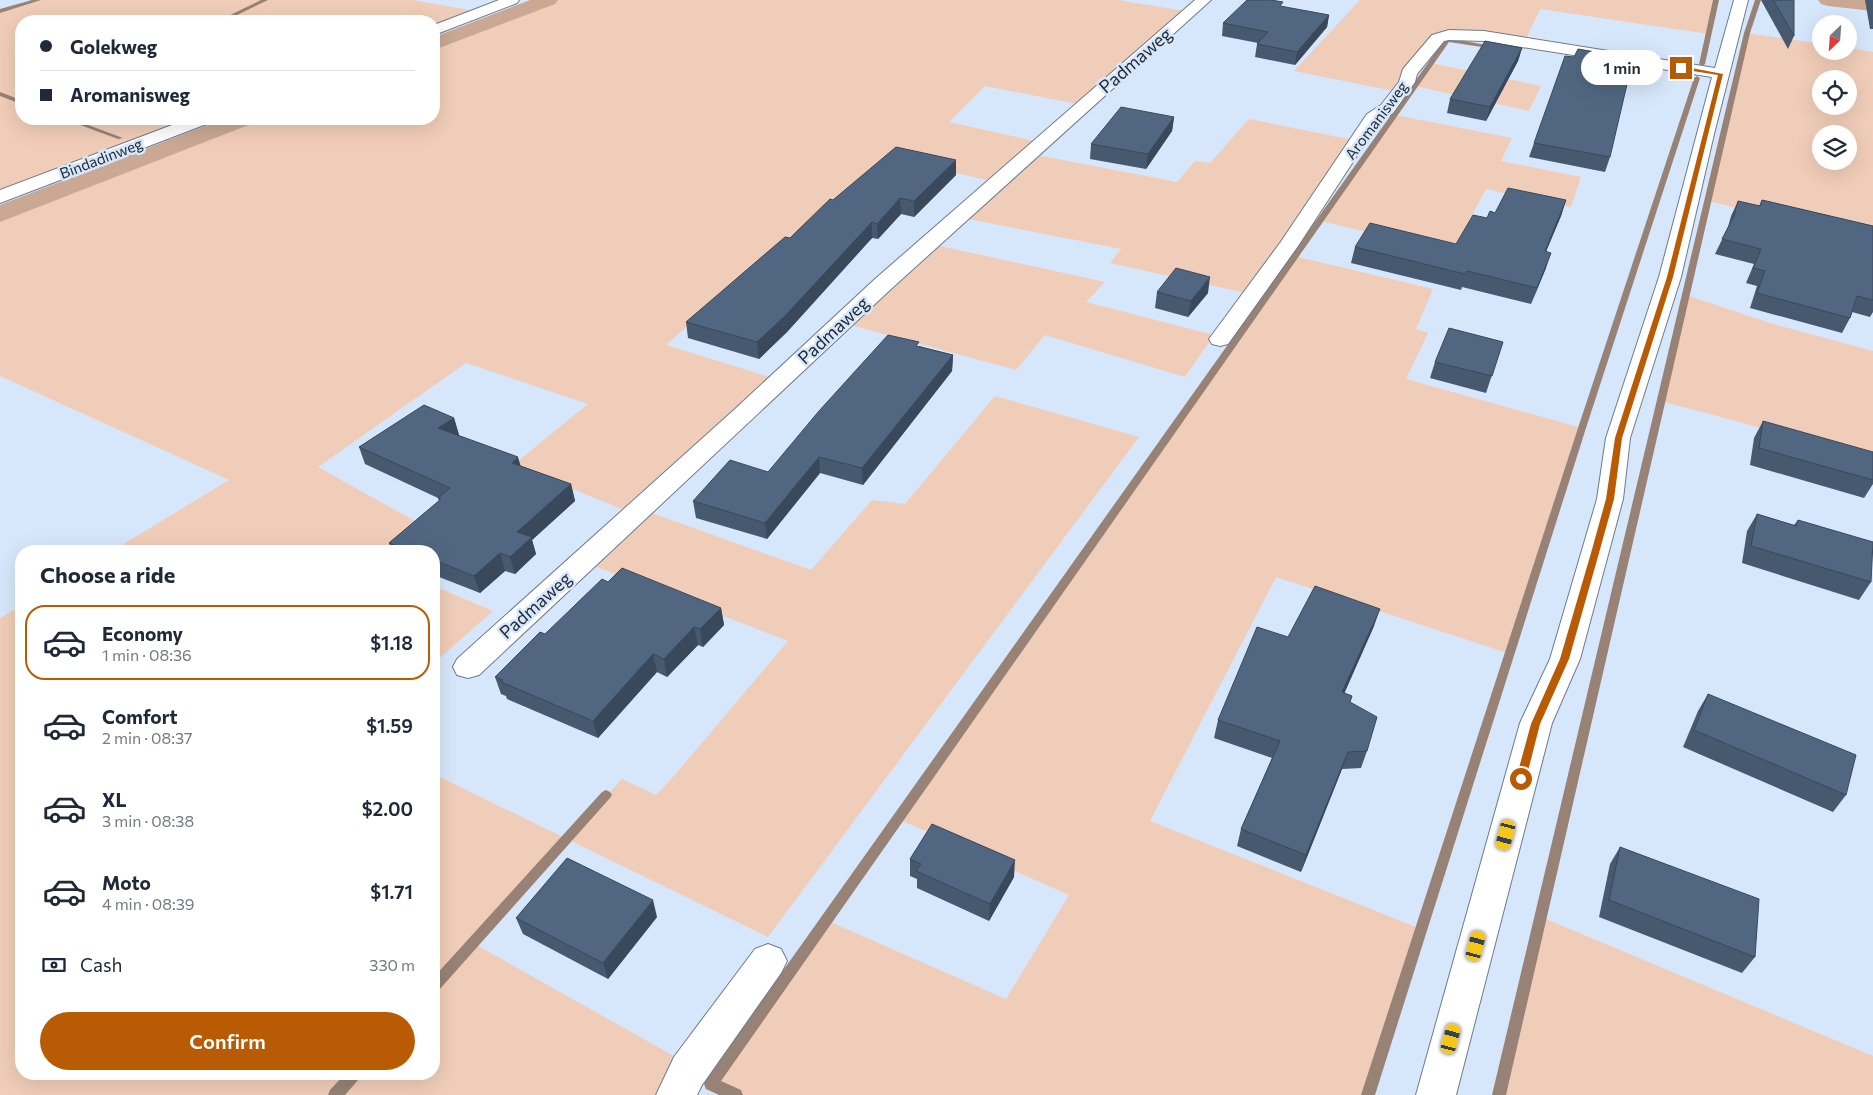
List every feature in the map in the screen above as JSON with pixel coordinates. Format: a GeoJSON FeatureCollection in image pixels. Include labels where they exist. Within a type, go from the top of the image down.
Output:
{"type":"FeatureCollection","features":[{"type":"Feature","properties":{"kind":"street"},"geometry":{"type":"LineString","coordinates":[[440,28],[512,0]]}},
{"type":"Feature","properties":{"kind":"street","name":"Padmaweg"},"geometry":{"type":"LineString","coordinates":[[468,666],[744,414],[883,284],[1204,0]]}},
{"type":"Feature","properties":{"kind":"street"},"geometry":{"type":"LineString","coordinates":[[1436,1095],[1536,724],[1565,659],[1610,499],[1618,438],[1670,277],[1741,0]]}},
{"type":"Feature","properties":{"kind":"street","name":"Aromanisweg"},"geometry":{"type":"LineString","coordinates":[[1220,339],[1288,246],[1373,118],[1388,109],[1407,82],[1409,73],[1438,38],[1457,35],[1484,36],[1721,74]]}},
{"type":"Feature","properties":{"kind":"street","name":"Bindadinweg"},"geometry":{"type":"LineString","coordinates":[[0,196],[187,125]]}},
{"type":"Feature","properties":{"kind":"street"},"geometry":{"type":"LineString","coordinates":[[676,1095],[688,1071],[768,961]]}},
{"type":"Feature","properties":{"kind":"shaded area"},"geometry":{"type":"Polygon","coordinates":[[[38,0],[413,0],[475,11],[440,25],[440,15],[15,15],[15,125],[173,125],[0,191],[0,11],[38,0]]]}},
{"type":"Feature","properties":{"kind":"shaded area"},"geometry":{"type":"Polygon","coordinates":[[[548,0],[1118,0],[1185,11],[1077,104],[985,86],[949,122],[1035,141],[991,181],[890,158],[774,249],[666,345],[770,377],[622,509],[513,465],[588,404],[466,363],[318,467],[420,524],[396,545],[122,545],[229,480],[0,376],[0,214],[228,125],[440,125],[440,42],[548,0]]]}},
{"type":"Feature","properties":{"kind":"shaded area"},"geometry":{"type":"Polygon","coordinates":[[[1360,0],[1716,0],[1709,34],[1540,9],[1526,39],[1445,34],[1394,91],[1294,71],[1360,0]]]}},
{"type":"Feature","properties":{"kind":"shaded area"},"geometry":{"type":"Polygon","coordinates":[[[1747,33],[1812,43],[1812,60],[1858,60],[1858,50],[1873,52],[1873,241],[1708,201],[1747,33]]]}},
{"type":"Feature","properties":{"kind":"shaded area"},"geometry":{"type":"Polygon","coordinates":[[[1431,63],[1541,86],[1529,111],[1415,86],[1431,63]]]}},
{"type":"Feature","properties":{"kind":"shaded area"},"geometry":{"type":"Polygon","coordinates":[[[1395,115],[1512,138],[1501,161],[1581,177],[1571,207],[1486,189],[1452,252],[1320,221],[1395,115]]]}},
{"type":"Feature","properties":{"kind":"shaded area"},"geometry":{"type":"Polygon","coordinates":[[[1249,119],[1353,140],[1246,293],[1110,263],[1121,249],[968,219],[1037,155],[1177,182],[1195,161],[1210,163],[1249,119]]]}},
{"type":"Feature","properties":{"kind":"shaded area"},"geometry":{"type":"Polygon","coordinates":[[[940,246],[1105,282],[1086,302],[1214,335],[1185,377],[1045,335],[1016,370],[851,325],[940,246]]]}},
{"type":"Feature","properties":{"kind":"shaded area"},"geometry":{"type":"Polygon","coordinates":[[[1294,256],[1433,289],[1416,329],[1428,333],[1406,379],[1582,428],[1510,654],[1276,577],[1150,821],[1421,929],[1368,1095],[736,1095],[711,1084],[826,920],[1006,999],[1069,895],[898,819],[1294,256]]]}},
{"type":"Feature","properties":{"kind":"shaded area"},"geometry":{"type":"Polygon","coordinates":[[[1686,295],[1770,323],[1873,351],[1873,458],[1661,401],[1686,295]]]}},
{"type":"Feature","properties":{"kind":"shaded area"},"geometry":{"type":"Polygon","coordinates":[[[995,396],[1139,437],[768,937],[567,839],[622,779],[656,795],[788,641],[589,564],[649,512],[811,570],[872,500],[905,504],[995,396]]]}},
{"type":"Feature","properties":{"kind":"shaded area"},"geometry":{"type":"Polygon","coordinates":[[[440,589],[493,611],[440,658],[440,589]]]}},
{"type":"Feature","properties":{"kind":"shaded area"},"geometry":{"type":"Polygon","coordinates":[[[15,609],[15,1080],[440,1080],[440,777],[567,839],[473,943],[681,1060],[656,1095],[0,1095],[0,618],[15,609]]]}},
{"type":"Feature","properties":{"kind":"shaded area"},"geometry":{"type":"Polygon","coordinates":[[[1541,917],[1873,1056],[1873,1095],[1499,1095],[1541,917]]]}},
{"type":"Feature","properties":{"kind":"building"},"geometry":{"type":"Polygon","coordinates":[[[1247,0],[1283,2],[1280,6],[1329,15],[1297,52],[1257,44],[1268,32],[1223,23],[1247,0]]]}},
{"type":"Feature","properties":{"kind":"building"},"geometry":{"type":"Polygon","coordinates":[[[1773,0],[1794,0],[1794,36],[1773,0]]]}},
{"type":"Feature","properties":{"kind":"building"},"geometry":{"type":"Polygon","coordinates":[[[1485,41],[1522,48],[1490,107],[1450,99],[1485,41]]]}},
{"type":"Feature","properties":{"kind":"building"},"geometry":{"type":"Polygon","coordinates":[[[1578,49],[1624,57],[1615,78],[1628,80],[1610,157],[1534,143],[1565,56],[1574,57],[1578,49]]]}},
{"type":"Feature","properties":{"kind":"building"},"geometry":{"type":"Polygon","coordinates":[[[1121,107],[1174,117],[1148,154],[1091,144],[1121,107]]]}},
{"type":"Feature","properties":{"kind":"building"},"geometry":{"type":"Polygon","coordinates":[[[896,147],[956,160],[914,201],[900,198],[877,224],[872,222],[786,315],[757,342],[686,322],[785,237],[790,238],[830,199],[833,200],[896,147]]]}},
{"type":"Feature","properties":{"kind":"building"},"geometry":{"type":"Polygon","coordinates":[[[1508,188],[1566,200],[1545,251],[1551,253],[1537,288],[1467,271],[1465,274],[1355,247],[1370,223],[1456,244],[1473,215],[1487,218],[1490,211],[1495,213],[1508,188]]]}},
{"type":"Feature","properties":{"kind":"building"},"geometry":{"type":"Polygon","coordinates":[[[1762,200],[1873,226],[1873,300],[1857,296],[1850,318],[1757,293],[1765,271],[1753,268],[1761,249],[1722,239],[1734,216],[1738,201],[1760,206],[1762,200]]]}},
{"type":"Feature","properties":{"kind":"building"},"geometry":{"type":"Polygon","coordinates":[[[1176,268],[1210,277],[1191,301],[1157,292],[1176,268]]]}},
{"type":"Feature","properties":{"kind":"building"},"geometry":{"type":"Polygon","coordinates":[[[1449,328],[1503,342],[1492,376],[1435,362],[1449,328]]]}},
{"type":"Feature","properties":{"kind":"building"},"geometry":{"type":"Polygon","coordinates":[[[888,335],[919,342],[916,346],[953,355],[862,468],[819,457],[765,523],[693,501],[730,460],[768,472],[819,411],[888,335]]]}},
{"type":"Feature","properties":{"kind":"building"},"geometry":{"type":"Polygon","coordinates":[[[424,405],[454,418],[438,428],[518,457],[512,463],[571,484],[517,532],[532,537],[510,557],[500,553],[474,576],[440,562],[440,545],[394,545],[389,543],[441,499],[438,498],[450,488],[359,447],[424,405]]]}},
{"type":"Feature","properties":{"kind":"building"},"geometry":{"type":"Polygon","coordinates":[[[1763,421],[1873,452],[1873,480],[1759,448],[1763,421]]]}},
{"type":"Feature","properties":{"kind":"building"},"geometry":{"type":"Polygon","coordinates":[[[1757,514],[1796,526],[1798,520],[1873,542],[1871,582],[1751,546],[1757,514]]]}},
{"type":"Feature","properties":{"kind":"building"},"geometry":{"type":"Polygon","coordinates":[[[622,568],[721,608],[700,629],[694,627],[664,659],[653,654],[593,721],[501,682],[503,680],[495,677],[540,632],[545,634],[602,579],[608,582],[622,568]]]}},
{"type":"Feature","properties":{"kind":"building"},"geometry":{"type":"Polygon","coordinates":[[[1315,586],[1380,609],[1342,692],[1352,696],[1350,702],[1377,717],[1367,751],[1348,752],[1306,855],[1241,829],[1280,741],[1218,720],[1257,627],[1288,637],[1315,586]]]}},
{"type":"Feature","properties":{"kind":"building"},"geometry":{"type":"Polygon","coordinates":[[[1708,694],[1856,755],[1846,795],[1694,730],[1708,694]]]}},
{"type":"Feature","properties":{"kind":"building"},"geometry":{"type":"Polygon","coordinates":[[[932,824],[1015,860],[990,904],[916,871],[921,864],[910,859],[932,824]]]}},
{"type":"Feature","properties":{"kind":"building"},"geometry":{"type":"Polygon","coordinates":[[[1620,847],[1759,899],[1755,957],[1609,900],[1620,847]]]}},
{"type":"Feature","properties":{"kind":"building"},"geometry":{"type":"Polygon","coordinates":[[[567,858],[653,900],[603,963],[516,918],[567,858]]]}},
{"type":"Feature","properties":{"kind":"waterway"},"geometry":{"type":"LineString","coordinates":[[0,11],[38,0]]}},
{"type":"Feature","properties":{"kind":"waterway"},"geometry":{"type":"LineString","coordinates":[[234,15],[265,0]]}},
{"type":"Feature","properties":{"kind":"waterway"},"geometry":{"type":"LineString","coordinates":[[440,42],[548,0]]}},
{"type":"Feature","properties":{"kind":"waterway"},"geometry":{"type":"LineString","coordinates":[[1702,64],[1716,0]]}},
{"type":"Feature","properties":{"kind":"waterway"},"geometry":{"type":"LineString","coordinates":[[1499,1095],[1747,33],[1758,0]]}},
{"type":"Feature","properties":{"kind":"waterway"},"geometry":{"type":"LineString","coordinates":[[1828,0],[1873,5]]}},
{"type":"Feature","properties":{"kind":"waterway"},"geometry":{"type":"LineString","coordinates":[[736,1095],[711,1084],[1447,40],[1495,47]]}},
{"type":"Feature","properties":{"kind":"waterway"},"geometry":{"type":"LineString","coordinates":[[1368,1095],[1582,428],[1697,78]]}},
{"type":"Feature","properties":{"kind":"waterway"},"geometry":{"type":"LineString","coordinates":[[0,94],[15,100]]}},
{"type":"Feature","properties":{"kind":"waterway"},"geometry":{"type":"LineString","coordinates":[[84,125],[120,138]]}},
{"type":"Feature","properties":{"kind":"waterway"},"geometry":{"type":"LineString","coordinates":[[0,214],[228,125]]}},
{"type":"Feature","properties":{"kind":"waterway"},"geometry":{"type":"LineString","coordinates":[[440,979],[606,795]]}},
{"type":"Feature","properties":{"kind":"waterway"},"geometry":{"type":"LineString","coordinates":[[335,1095],[349,1080]]}},
{"type":"Feature","properties":{"kind":"route"},"geometry":{"type":"LineString","coordinates":[[1521,779],[1536,724],[1565,659],[1610,499],[1618,438],[1670,277],[1721,74],[1681,68]]}}]}
